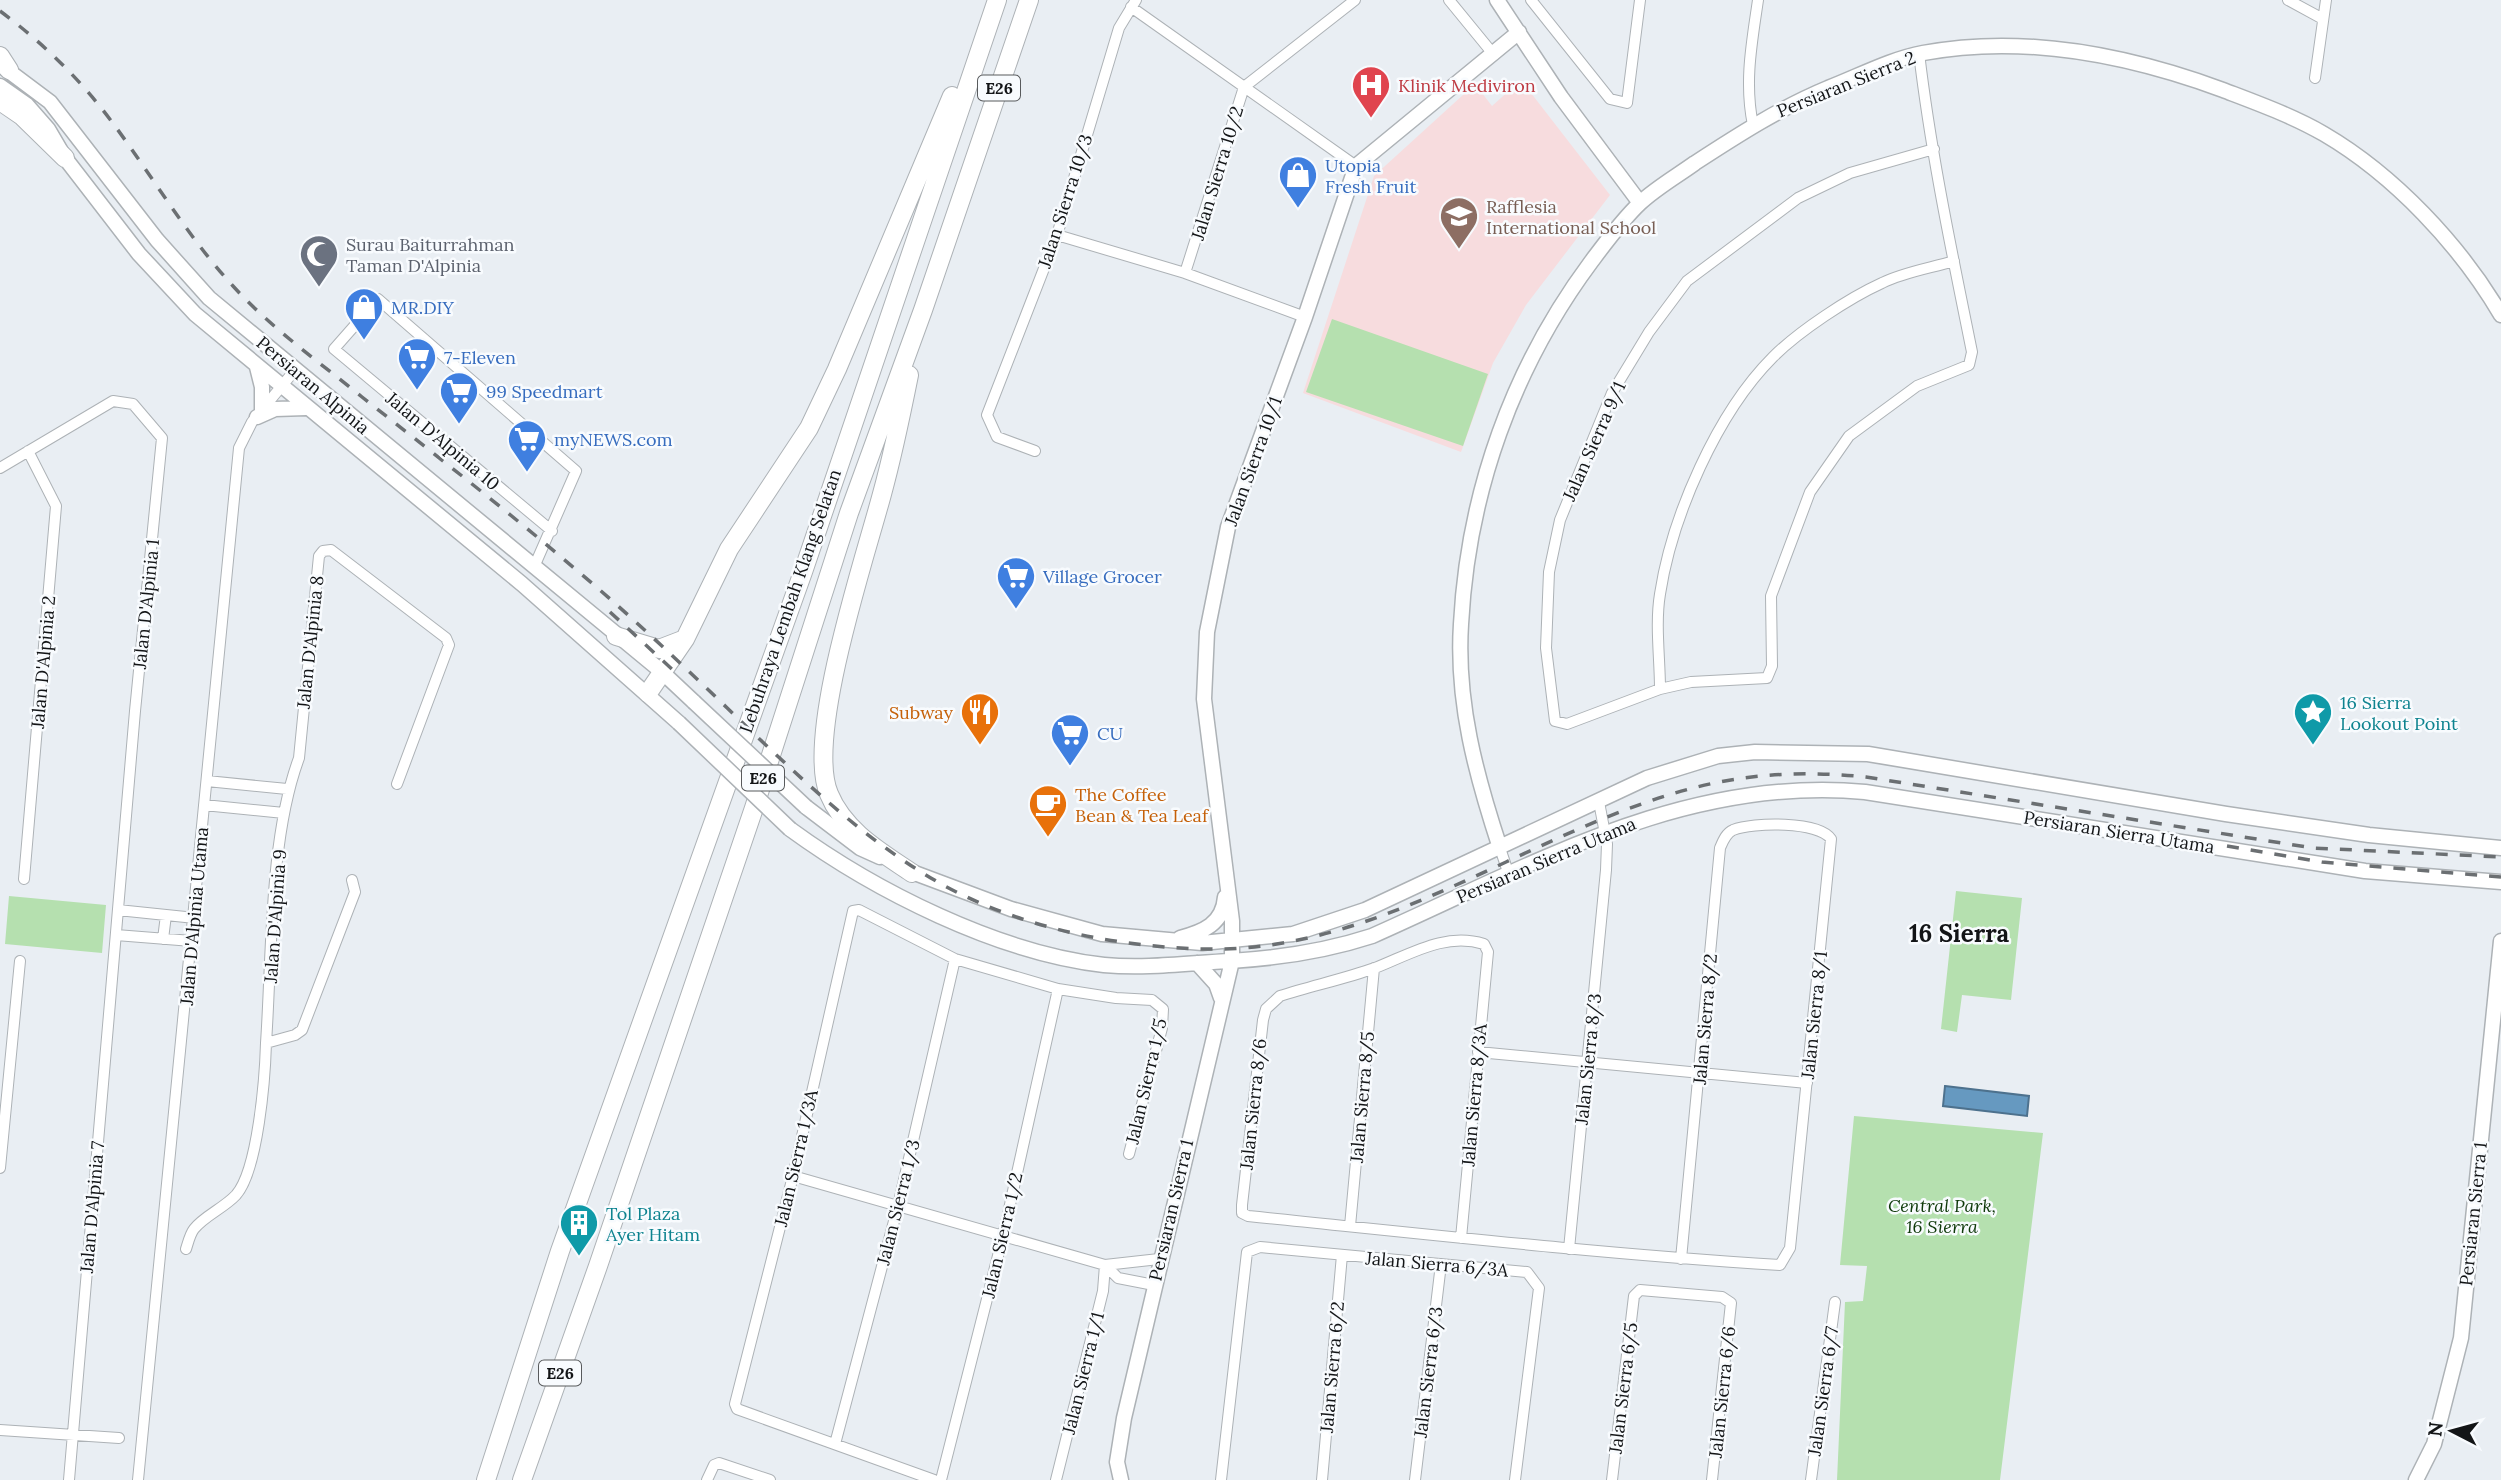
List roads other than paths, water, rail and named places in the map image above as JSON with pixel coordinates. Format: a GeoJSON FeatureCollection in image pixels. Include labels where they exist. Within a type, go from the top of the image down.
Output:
{"type":"FeatureCollection","features":[{"type":"Feature","properties":{"kind":"highway"},"geometry":{"type":"LineString","coordinates":[[648,693],[685,639],[729,549],[809,428],[935,140],[988,0]]}},
{"type":"Feature","properties":{"kind":"highway","name":"Lebuhraya Lembah Klang Selatan"},"geometry":{"type":"LineString","coordinates":[[486,1480],[564,1240],[803,572],[997,0]]}},
{"type":"Feature","properties":{"kind":"highway","name":"Lebuhraya Lembah Klang Selatan"},"geometry":{"type":"LineString","coordinates":[[522,1480],[732,873],[849,513],[923,310],[1029,0]]}},
{"type":"Feature","properties":{"kind":"highway"},"geometry":{"type":"LineString","coordinates":[[0,101],[22,116],[65,158]]}},
{"type":"Feature","properties":{"kind":"highway"},"geometry":{"type":"LineString","coordinates":[[912,873],[866,842],[845,819],[829,793],[823,761],[827,708],[888,472],[923,310]]}},
{"type":"Feature","properties":{"kind":"highway"},"geometry":{"type":"LineString","coordinates":[[616,636],[659,649],[685,639]]}},
{"type":"Feature","properties":{"kind":"main road"},"geometry":{"type":"LineString","coordinates":[[1497,0],[1561,97],[1640,203]]}},
{"type":"Feature","properties":{"kind":"main road"},"geometry":{"type":"LineString","coordinates":[[1356,166],[1520,32]]}},
{"type":"Feature","properties":{"kind":"main road","name":"Persiaran Sierra 2"},"geometry":{"type":"LineString","coordinates":[[1500,848],[1474,765],[1465,716],[1460,627],[1477,499],[1514,394],[1557,308],[1640,203],[1753,124],[1799,100],[1919,53],[1993,47],[2071,49],[2165,71],[2259,103],[2321,132],[2404,197],[2445,240],[2489,293],[2501,315]]}},
{"type":"Feature","properties":{"kind":"main road","name":"Persiaran Alpinia"},"geometry":{"type":"LineString","coordinates":[[2,69],[48,129],[65,158],[139,254],[195,314],[522,584],[679,723]]}},
{"type":"Feature","properties":{"kind":"main road","name":"Persiaran Alpinia"},"geometry":{"type":"LineString","coordinates":[[2,69],[50,102],[157,240],[209,298],[661,671],[694,702]]}},
{"type":"Feature","properties":{"kind":"main road","name":"Jalan Sierra 10/1"},"geometry":{"type":"LineString","coordinates":[[1232,942],[1204,699],[1207,632],[1228,527],[1305,317],[1356,166]]}},
{"type":"Feature","properties":{"kind":"main road"},"geometry":{"type":"LineString","coordinates":[[139,254],[157,240]]}},
{"type":"Feature","properties":{"kind":"main road"},"geometry":{"type":"LineString","coordinates":[[257,367],[262,387],[260,414],[275,409],[306,408]]}},
{"type":"Feature","properties":{"kind":"main road","name":"Persiaran Sierra Utama"},"geometry":{"type":"LineString","coordinates":[[694,702],[806,807],[860,848],[912,873],[1075,928],[1166,941],[1232,942],[1293,934],[1324,925],[1365,910],[1647,778],[1718,756],[1755,752],[1868,754],[2226,814],[2369,835],[2501,849]]}},
{"type":"Feature","properties":{"kind":"main road","name":"Persiaran Sierra Utama"},"geometry":{"type":"LineString","coordinates":[[679,723],[790,829],[835,862],[874,885],[953,922],[1013,943],[1102,964],[1232,961],[1335,948],[1372,936],[1605,832],[1707,801],[1773,791],[1833,789],[2365,871],[2501,882]]}},
{"type":"Feature","properties":{"kind":"main road"},"geometry":{"type":"LineString","coordinates":[[1166,941],[1209,928],[1220,915],[1226,885]]}},
{"type":"Feature","properties":{"kind":"main road","name":"Persiaran Sierra 1"},"geometry":{"type":"LineString","coordinates":[[1121,1480],[1117,1462],[1124,1418],[1159,1259],[1232,961],[1232,942]]}},
{"type":"Feature","properties":{"kind":"main road","name":"Persiaran Sierra 1"},"geometry":{"type":"LineString","coordinates":[[2416,1480],[2434,1444],[2462,1338],[2501,942]]}},
{"type":"Feature","properties":{"kind":"main road"},"geometry":{"type":"LineString","coordinates":[[1197,963],[1216,984],[1221,998]]}},
{"type":"Feature","properties":{"kind":"street","name":"Jalan Sierra 10/2"},"geometry":{"type":"LineString","coordinates":[[1185,274],[1244,87],[1355,0]]}},
{"type":"Feature","properties":{"kind":"street"},"geometry":{"type":"LineString","coordinates":[[1449,0],[1494,55]]}},
{"type":"Feature","properties":{"kind":"street"},"geometry":{"type":"LineString","coordinates":[[1531,0],[1610,99],[1627,103],[1640,0]]}},
{"type":"Feature","properties":{"kind":"street"},"geometry":{"type":"LineString","coordinates":[[1753,124],[1748,100],[1748,78],[1758,0]]}},
{"type":"Feature","properties":{"kind":"street"},"geometry":{"type":"LineString","coordinates":[[2288,0],[2323,19]]}},
{"type":"Feature","properties":{"kind":"street"},"geometry":{"type":"LineString","coordinates":[[2315,78],[2326,0]]}},
{"type":"Feature","properties":{"kind":"street"},"geometry":{"type":"LineString","coordinates":[[1133,3],[1244,87],[1356,166]]}},
{"type":"Feature","properties":{"kind":"street","name":"Jalan Sierra 10/3"},"geometry":{"type":"LineString","coordinates":[[1035,451],[998,437],[987,415],[990,401],[1056,235],[1119,27],[1133,3]]}},
{"type":"Feature","properties":{"kind":"street"},"geometry":{"type":"LineString","coordinates":[[1919,53],[1925,104],[1934,149],[1972,359],[1964,369],[1917,386],[1849,436],[1810,492],[1771,596],[1771,674],[1761,680],[1691,682],[1660,689],[1660,595],[1674,535],[1710,447],[1741,398],[1773,357],[1850,299],[1885,281],[1954,261]]}},
{"type":"Feature","properties":{"kind":"street","name":"Jalan Sierra 9/1"},"geometry":{"type":"LineString","coordinates":[[1660,689],[1567,724],[1555,721],[1553,715],[1546,648],[1549,572],[1560,520],[1612,393],[1649,332],[1687,281],[1798,198],[1850,173],[1934,149]]}},
{"type":"Feature","properties":{"kind":"street"},"geometry":{"type":"LineString","coordinates":[[1056,235],[1185,274],[1305,317]]}},
{"type":"Feature","properties":{"kind":"street","name":"Jalan D'Alpinia 10"},"geometry":{"type":"LineString","coordinates":[[378,299],[576,471],[552,531],[334,349],[378,299]]}},
{"type":"Feature","properties":{"kind":"street","name":"Jalan D'Alpinia Utama"},"geometry":{"type":"LineString","coordinates":[[138,1480],[195,918],[221,603],[239,447],[260,414],[295,370]]}},
{"type":"Feature","properties":{"kind":"street","name":"Jalan D'Alpinia 1"},"geometry":{"type":"LineString","coordinates":[[0,468],[113,401],[133,404],[163,438],[116,935]]}},
{"type":"Feature","properties":{"kind":"street","name":"Jalan D'Alpinia 2"},"geometry":{"type":"LineString","coordinates":[[24,879],[56,506],[27,451]]}},
{"type":"Feature","properties":{"kind":"street"},"geometry":{"type":"LineString","coordinates":[[534,567],[552,531]]}},
{"type":"Feature","properties":{"kind":"street","name":"Jalan D'Alpinia 8"},"geometry":{"type":"LineString","coordinates":[[287,789],[299,758],[319,556],[323,551],[331,550],[446,638],[449,645],[397,784]]}},
{"type":"Feature","properties":{"kind":"street"},"geometry":{"type":"LineString","coordinates":[[207,781],[287,789]]}},
{"type":"Feature","properties":{"kind":"street","name":"Jalan D'Alpinia 9"},"geometry":{"type":"LineString","coordinates":[[186,1249],[194,1229],[228,1203],[242,1184],[255,1139],[264,1084],[287,789]]}},
{"type":"Feature","properties":{"kind":"street","name":"Jalan Sierra 8/3"},"geometry":{"type":"LineString","coordinates":[[1569,1249],[1606,870],[1605,832],[1599,802]]}},
{"type":"Feature","properties":{"kind":"street"},"geometry":{"type":"LineString","coordinates":[[204,805],[284,813]]}},
{"type":"Feature","properties":{"kind":"street","name":"Jalan Sierra 8/2"},"geometry":{"type":"LineString","coordinates":[[1681,1259],[1720,848],[1723,839],[1735,829],[1779,825]]}},
{"type":"Feature","properties":{"kind":"street","name":"Jalan Sierra 8/1"},"geometry":{"type":"LineString","coordinates":[[1681,1259],[1780,1265],[1790,1248],[1831,839],[1818,828],[1779,825]]}},
{"type":"Feature","properties":{"kind":"street","name":"Persiaran Sierra 2"},"geometry":{"type":"LineString","coordinates":[[1500,848],[1509,875]]}},
{"type":"Feature","properties":{"kind":"street"},"geometry":{"type":"LineString","coordinates":[[266,1043],[295,1035],[302,1030],[355,892],[352,880]]}},
{"type":"Feature","properties":{"kind":"street"},"geometry":{"type":"LineString","coordinates":[[118,910],[195,918]]}},
{"type":"Feature","properties":{"kind":"street","name":"Jalan Sierra 1/3A"},"geometry":{"type":"LineString","coordinates":[[835,1444],[737,1409],[735,1404],[793,1176],[853,911],[859,910],[955,959]]}},
{"type":"Feature","properties":{"kind":"street"},"geometry":{"type":"LineString","coordinates":[[163,939],[166,915]]}},
{"type":"Feature","properties":{"kind":"street"},"geometry":{"type":"LineString","coordinates":[[116,935],[192,941]]}},
{"type":"Feature","properties":{"kind":"street","name":"Jalan D'Alpinia 7"},"geometry":{"type":"LineString","coordinates":[[69,1480],[116,935]]}},
{"type":"Feature","properties":{"kind":"street","name":"Jalan Sierra 8/3A"},"geometry":{"type":"LineString","coordinates":[[1374,968],[1427,945],[1455,940],[1484,944],[1488,952],[1461,1238]]}},
{"type":"Feature","properties":{"kind":"street"},"geometry":{"type":"LineString","coordinates":[[955,959],[1058,989]]}},
{"type":"Feature","properties":{"kind":"street","name":"Jalan Sierra 1/3"},"geometry":{"type":"LineString","coordinates":[[835,1444],[898,1206],[955,959]]}},
{"type":"Feature","properties":{"kind":"street"},"geometry":{"type":"LineString","coordinates":[[0,1168],[20,961]]}},
{"type":"Feature","properties":{"kind":"street","name":"Jalan Sierra 8/6"},"geometry":{"type":"LineString","coordinates":[[1350,1226],[1248,1216],[1242,1213],[1242,1205],[1262,1020],[1266,1009],[1280,996],[1374,968]]}},
{"type":"Feature","properties":{"kind":"street","name":"Jalan Sierra 8/5"},"geometry":{"type":"LineString","coordinates":[[1350,1226],[1374,968]]}},
{"type":"Feature","properties":{"kind":"street","name":"Jalan Sierra 1/5"},"geometry":{"type":"LineString","coordinates":[[1058,989],[1116,998],[1152,1000],[1163,1009],[1162,1028],[1129,1154]]}},
{"type":"Feature","properties":{"kind":"street","name":"Jalan Sierra 1/2"},"geometry":{"type":"LineString","coordinates":[[941,1480],[1003,1236],[1058,989]]}},
{"type":"Feature","properties":{"kind":"street"},"geometry":{"type":"LineString","coordinates":[[1478,1052],[1807,1083]]}},
{"type":"Feature","properties":{"kind":"street"},"geometry":{"type":"LineString","coordinates":[[793,1176],[1105,1265],[1159,1259]]}},
{"type":"Feature","properties":{"kind":"street"},"geometry":{"type":"LineString","coordinates":[[1350,1226],[1681,1259]]}},
{"type":"Feature","properties":{"kind":"street","name":"Jalan Sierra 6/3A"},"geometry":{"type":"LineString","coordinates":[[1221,1480],[1247,1252],[1260,1247],[1527,1272],[1539,1288],[1515,1480]]}},
{"type":"Feature","properties":{"kind":"street","name":"Jalan Sierra 6/2"},"geometry":{"type":"LineString","coordinates":[[1322,1480],[1342,1255]]}},
{"type":"Feature","properties":{"kind":"street","name":"Jalan Sierra 6/3"},"geometry":{"type":"LineString","coordinates":[[1415,1480],[1441,1264]]}},
{"type":"Feature","properties":{"kind":"street"},"geometry":{"type":"LineString","coordinates":[[1105,1265],[1118,1278],[1154,1285]]}},
{"type":"Feature","properties":{"kind":"street","name":"Jalan Sierra 1/1"},"geometry":{"type":"LineString","coordinates":[[1056,1480],[1103,1292],[1105,1265]]}},
{"type":"Feature","properties":{"kind":"street","name":"Jalan Sierra 6/6"},"geometry":{"type":"LineString","coordinates":[[1634,1296],[1640,1290],[1723,1297],[1731,1303],[1712,1480]]}},
{"type":"Feature","properties":{"kind":"street","name":"Jalan Sierra 6/5"},"geometry":{"type":"LineString","coordinates":[[1612,1480],[1634,1296]]}},
{"type":"Feature","properties":{"kind":"street","name":"Jalan Sierra 6/7"},"geometry":{"type":"LineString","coordinates":[[1811,1480],[1835,1302]]}},
{"type":"Feature","properties":{"kind":"street"},"geometry":{"type":"LineString","coordinates":[[0,1430],[120,1437]]}},
{"type":"Feature","properties":{"kind":"street"},"geometry":{"type":"LineString","coordinates":[[835,1444],[934,1480]]}},
{"type":"Feature","properties":{"kind":"street"},"geometry":{"type":"LineString","coordinates":[[707,1480],[714,1465],[719,1463],[770,1480]]}},
{"type":"Feature","properties":{"kind":"water"},"geometry":{"type":"Polygon","coordinates":[[[1945,1086],[2029,1096],[2027,1116],[1943,1106],[1945,1086]]]}},
{"type":"Feature","properties":{"kind":"railway"},"geometry":{"type":"LineString","coordinates":[[0,11],[46,49],[87,91],[200,247],[263,316],[597,587],[795,772],[866,833],[943,885],[973,900],[1037,924],[1104,939],[1171,947],[1205,949],[1271,945],[1334,931],[1395,911],[1635,806],[1718,782],[1781,774],[1866,777],[2313,848],[2501,857]]}},
{"type":"Feature","properties":{"kind":"railway"},"geometry":{"type":"LineString","coordinates":[[610,612],[674,671]]}},
{"type":"Feature","properties":{"kind":"railway"},"geometry":{"type":"LineString","coordinates":[[2227,846],[2322,862],[2501,877]]}},
{"type":"Feature","properties":{"kind":"place","name":"Klinik Mediviron"},"geometry":{"type":"Point","coordinates":[1371,119]}},
{"type":"Feature","properties":{"kind":"place","name":"Utopia Fresh Fruit"},"geometry":{"type":"Point","coordinates":[1298,209]}},
{"type":"Feature","properties":{"kind":"place","name":"Rafflesia International School"},"geometry":{"type":"Point","coordinates":[1459,250]}},
{"type":"Feature","properties":{"kind":"place","name":"Surau Baiturrahman Taman D'Alpinia"},"geometry":{"type":"Point","coordinates":[319,288]}},
{"type":"Feature","properties":{"kind":"place","name":"MR.DIY"},"geometry":{"type":"Point","coordinates":[364,341]}},
{"type":"Feature","properties":{"kind":"place","name":"7-Eleven"},"geometry":{"type":"Point","coordinates":[417,391]}},
{"type":"Feature","properties":{"kind":"place","name":"99 Speedmart"},"geometry":{"type":"Point","coordinates":[459,425]}},
{"type":"Feature","properties":{"kind":"place","name":"myNEWS.com"},"geometry":{"type":"Point","coordinates":[527,473]}},
{"type":"Feature","properties":{"kind":"place","name":"Village Grocer"},"geometry":{"type":"Point","coordinates":[1016,610]}},
{"type":"Feature","properties":{"kind":"place","name":"Subway"},"geometry":{"type":"Point","coordinates":[980,746]}},
{"type":"Feature","properties":{"kind":"place","name":"16 Sierra Lookout Point"},"geometry":{"type":"Point","coordinates":[2313,746]}},
{"type":"Feature","properties":{"kind":"place","name":"CU"},"geometry":{"type":"Point","coordinates":[1070,767]}},
{"type":"Feature","properties":{"kind":"place","name":"The Coffee Bean & Tea Leaf"},"geometry":{"type":"Point","coordinates":[1048,838]}},
{"type":"Feature","properties":{"kind":"place","name":"Tol Plaza Ayer Hitam"},"geometry":{"type":"Point","coordinates":[579,1257]}},
{"type":"Feature","properties":{"kind":"district","name":"16 Sierra"},"geometry":{"type":"Point","coordinates":[1959,933]}},
{"type":"Feature","properties":{"kind":"park label","name":"Central Park, 16 Sierra"},"geometry":{"type":"Point","coordinates":[1942,1215]}}]}
